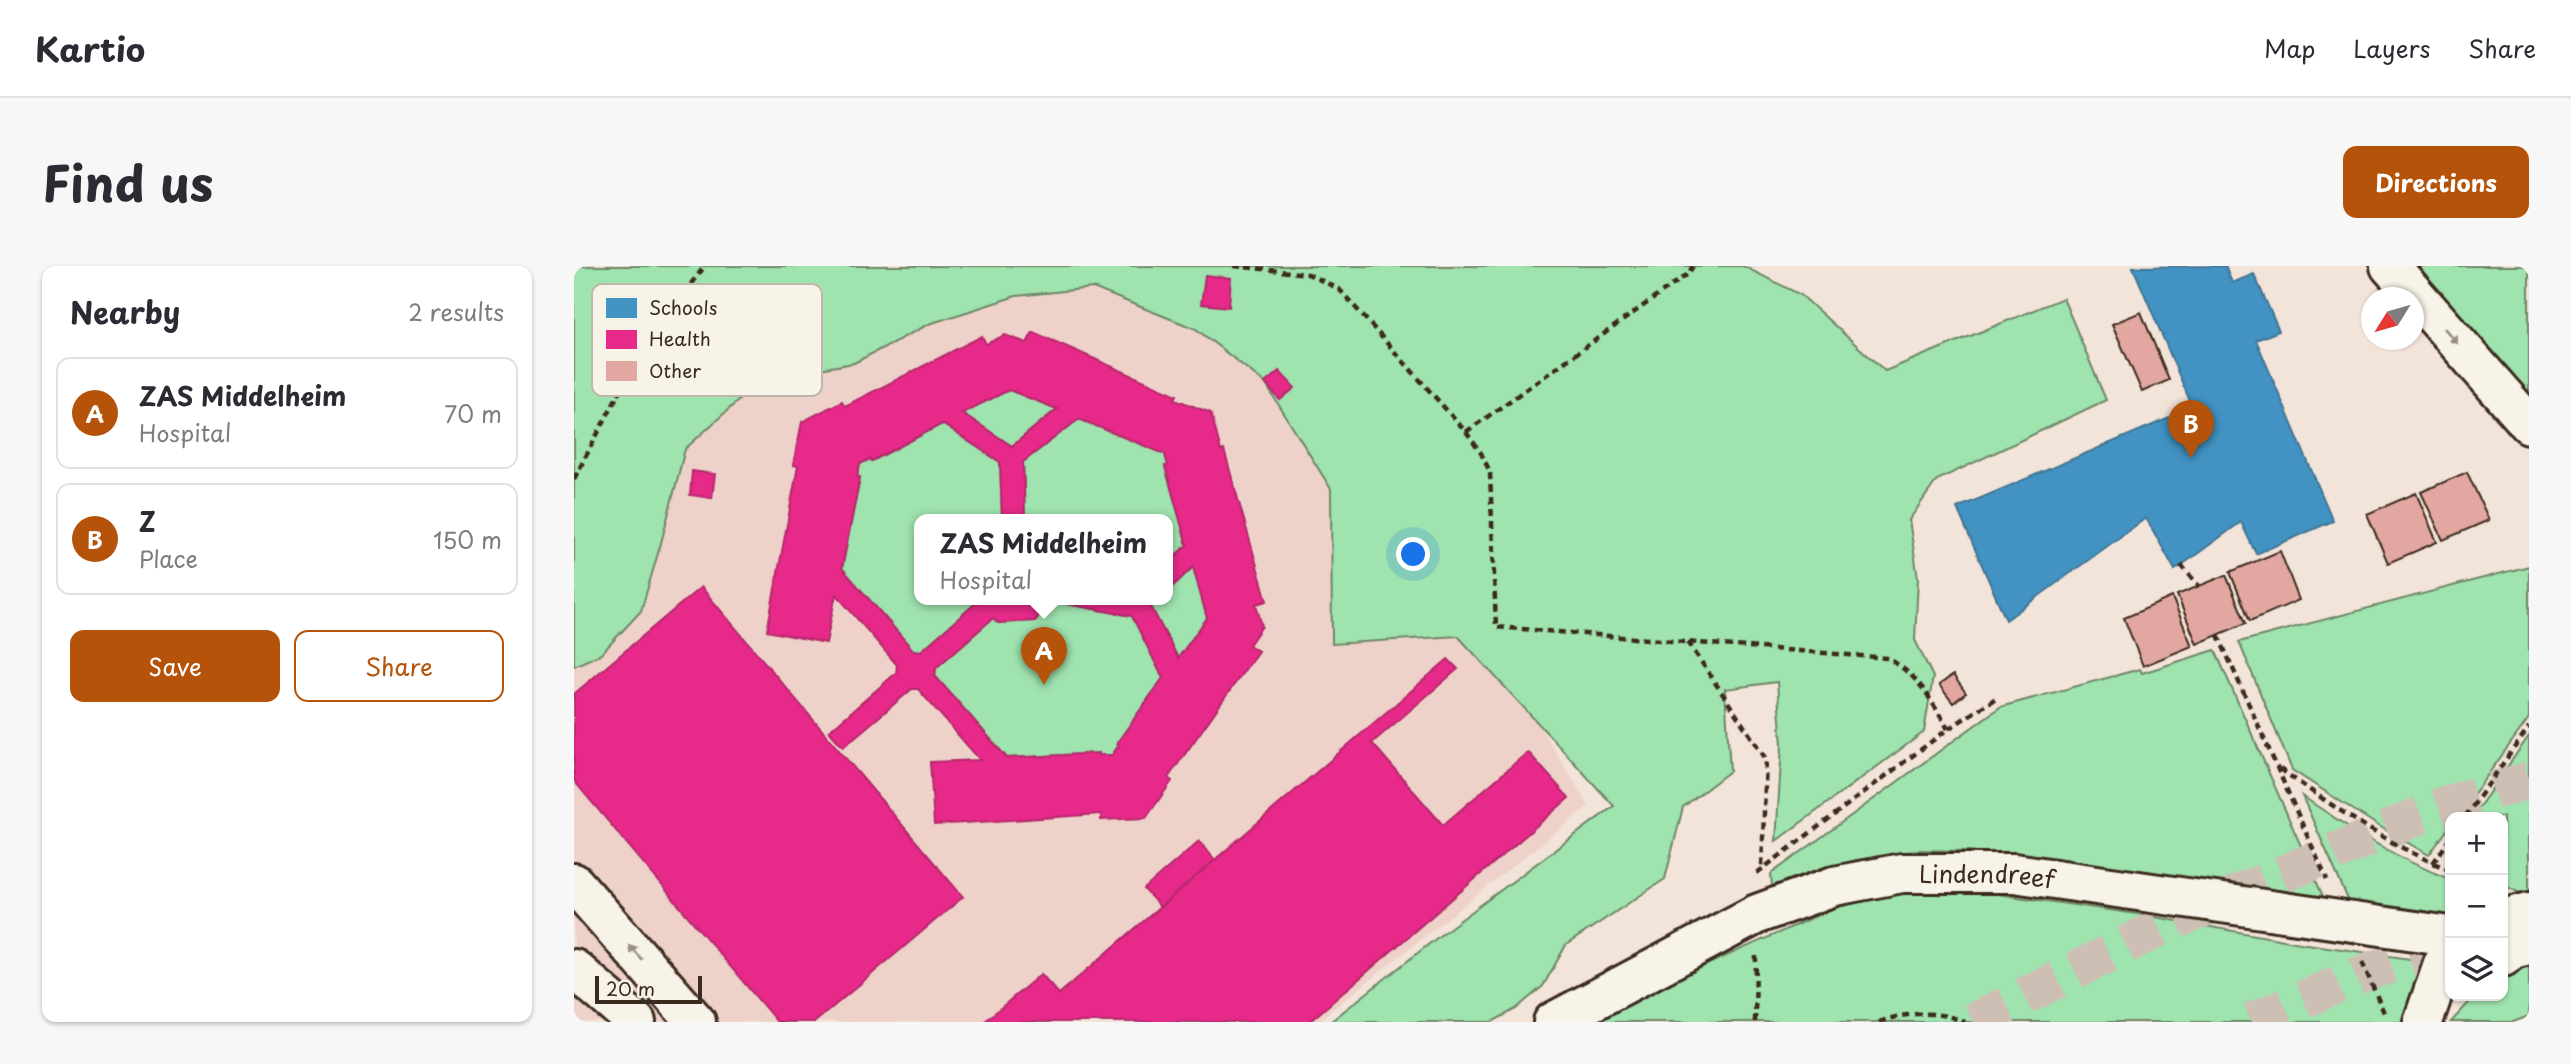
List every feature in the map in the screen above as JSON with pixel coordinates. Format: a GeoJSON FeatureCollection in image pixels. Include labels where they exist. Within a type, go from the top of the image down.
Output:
{"type":"FeatureCollection","features":[{"type":"Feature","properties":{"kind":"street"},"geometry":{"type":"LineString","coordinates":[[2390,266],[2529,424]]}},
{"type":"Feature","properties":{"kind":"street","name":"Lindendreef"},"geometry":{"type":"LineString","coordinates":[[1553,1022],[1757,914],[1834,886],[1902,873],[2014,873],[2445,935]]}},
{"type":"Feature","properties":{"kind":"street"},"geometry":{"type":"LineString","coordinates":[[574,883],[696,1022]]}},
{"type":"Feature","properties":{"kind":"street"},"geometry":{"type":"LineString","coordinates":[[2510,943],[2529,912]]}},
{"type":"Feature","properties":{"kind":"street"},"geometry":{"type":"LineString","coordinates":[[2425,1022],[2445,959]]}},
{"type":"Feature","properties":{"kind":"street"},"geometry":{"type":"LineString","coordinates":[[574,969],[636,1022]]}},
{"type":"Feature","properties":{"kind":"street"},"geometry":{"type":"LineString","coordinates":[[2425,1022],[2449,1001]]}},
{"type":"Feature","properties":{"kind":"path"},"geometry":{"type":"LineString","coordinates":[[691,284],[705,266]]}},
{"type":"Feature","properties":{"kind":"path"},"geometry":{"type":"LineString","coordinates":[[1234,266],[1308,274],[1339,289],[1466,432],[1490,472],[1496,627],[1888,658],[1907,669],[1921,684],[1948,729]]}},
{"type":"Feature","properties":{"kind":"path"},"geometry":{"type":"LineString","coordinates":[[1466,432],[1688,274],[1693,266]]}},
{"type":"Feature","properties":{"kind":"path"},"geometry":{"type":"LineString","coordinates":[[574,479],[617,396]]}},
{"type":"Feature","properties":{"kind":"path"},"geometry":{"type":"LineString","coordinates":[[2181,565],[2199,586]]}},
{"type":"Feature","properties":{"kind":"path"},"geometry":{"type":"LineString","coordinates":[[2218,635],[2280,769],[2389,1022]]}},
{"type":"Feature","properties":{"kind":"path"},"geometry":{"type":"LineString","coordinates":[[1688,642],[1766,759],[1762,868]]}},
{"type":"Feature","properties":{"kind":"path"},"geometry":{"type":"LineString","coordinates":[[1755,1022],[1757,914],[1752,879],[1762,868],[1948,729],[1996,698]]}},
{"type":"Feature","properties":{"kind":"path"},"geometry":{"type":"LineString","coordinates":[[2470,812],[2529,727]]}},
{"type":"Feature","properties":{"kind":"path"},"geometry":{"type":"LineString","coordinates":[[2280,769],[2350,818],[2445,868]]}},
{"type":"Feature","properties":{"kind":"path"},"geometry":{"type":"LineString","coordinates":[[2433,863],[2445,846]]}},
{"type":"Feature","properties":{"kind":"path"},"geometry":{"type":"LineString","coordinates":[[1879,1022],[1912,1013],[1956,1018],[1965,1022]]}},
{"type":"Feature","properties":{"kind":"shaded area"},"geometry":{"type":"Polygon","coordinates":[[[574,266],[1365,266],[1441,564],[1589,806],[1317,1022],[574,1022],[574,266]]]}},
{"type":"Feature","properties":{"kind":"green space"},"geometry":{"type":"Polygon","coordinates":[[[574,266],[1743,266],[1801,295],[1885,371],[2063,298],[2106,400],[1937,480],[1909,520],[1918,578],[1915,640],[1933,677],[1924,732],[1776,841],[1782,745],[1777,682],[1725,689],[1730,771],[1683,807],[1665,879],[1566,945],[1543,986],[1516,1009],[1492,1022],[1330,1022],[1443,933],[1614,806],[1458,636],[1332,644],[1331,489],[1265,383],[1196,329],[1093,288],[1016,296],[929,324],[854,363],[822,369],[822,284],[592,284],[592,396],[743,396],[685,449],[641,611],[601,654],[574,666],[574,266]]]}},
{"type":"Feature","properties":{"kind":"green space"},"geometry":{"type":"Polygon","coordinates":[[[2415,266],[2529,266],[2529,396],[2415,266]]]}},
{"type":"Feature","properties":{"kind":"green space"},"geometry":{"type":"Polygon","coordinates":[[[1009,390],[1057,409],[1012,446],[962,413],[1009,390]]]}},
{"type":"Feature","properties":{"kind":"green space"},"geometry":{"type":"Polygon","coordinates":[[[1079,419],[1165,454],[1168,466],[1165,467],[1187,545],[1173,558],[1173,514],[1025,514],[1023,462],[1079,419]]]}},
{"type":"Feature","properties":{"kind":"green space"},"geometry":{"type":"Polygon","coordinates":[[[942,424],[1000,462],[1002,514],[914,514],[914,605],[973,605],[921,651],[913,650],[842,569],[860,478],[857,477],[860,464],[870,459],[872,461],[942,424]]]}},
{"type":"Feature","properties":{"kind":"green space"},"geometry":{"type":"Polygon","coordinates":[[[2529,566],[2529,718],[2461,812],[2445,812],[2445,833],[2429,855],[2292,770],[2239,642],[2529,566]]]}},
{"type":"Feature","properties":{"kind":"green space"},"geometry":{"type":"Polygon","coordinates":[[[1193,567],[1207,618],[1178,658],[1151,607],[1173,605],[1173,586],[1193,567]]]}},
{"type":"Feature","properties":{"kind":"green space"},"geometry":{"type":"Polygon","coordinates":[[[1047,605],[1072,605],[1132,616],[1163,678],[1117,743],[1119,745],[1112,755],[1098,753],[1007,758],[935,676],[936,668],[993,618],[998,623],[1035,621],[1047,605]]]}},
{"type":"Feature","properties":{"kind":"green space"},"geometry":{"type":"Polygon","coordinates":[[[2215,650],[2325,901],[2073,863],[1969,851],[1920,850],[1856,860],[1772,886],[1771,874],[2000,707],[2140,669],[2142,673],[2215,650]]]}},
{"type":"Feature","properties":{"kind":"green space"},"geometry":{"type":"Polygon","coordinates":[[[2529,736],[2529,903],[2520,893],[2508,887],[2508,812],[2476,812],[2529,736]]]}},
{"type":"Feature","properties":{"kind":"green space"},"geometry":{"type":"Polygon","coordinates":[[[2302,796],[2392,852],[2445,877],[2445,916],[2350,904],[2302,796]]]}},
{"type":"Feature","properties":{"kind":"green space"},"geometry":{"type":"Polygon","coordinates":[[[1908,891],[1983,892],[2144,915],[2300,943],[2431,962],[2405,1022],[1594,1022],[1695,970],[1834,908],[1908,891]]]}},
{"type":"Feature","properties":{"kind":"green space"},"geometry":{"type":"Polygon","coordinates":[[[2529,961],[2529,1016],[2513,1022],[2451,1022],[2470,1001],[2508,1001],[2508,971],[2529,961]]]}},
{"type":"Feature","properties":{"kind":"building: Schools"},"geometry":{"type":"Polygon","coordinates":[[[2225,266],[2232,283],[2254,274],[2279,331],[2256,340],[2333,521],[2256,554],[2241,522],[2175,570],[2146,518],[2006,620],[1957,508],[2193,408],[2133,267],[2225,266]]]}},
{"type":"Feature","properties":{"kind":"building: Health"},"geometry":{"type":"Polygon","coordinates":[[[1205,275],[1231,278],[1229,307],[1201,304],[1205,275]]]}},
{"type":"Feature","properties":{"kind":"building: Health"},"geometry":{"type":"Polygon","coordinates":[[[1033,332],[1177,395],[1175,399],[1211,413],[1221,451],[1224,450],[1267,601],[1256,604],[1262,626],[1249,645],[1258,651],[1168,778],[1172,781],[1146,818],[1101,820],[1101,814],[934,825],[930,762],[980,760],[918,689],[912,689],[843,747],[829,731],[896,673],[897,665],[836,594],[826,643],[767,631],[798,466],[793,465],[802,422],[842,401],[845,406],[982,336],[986,344],[1005,335],[1027,343],[1033,332]],[[1009,390],[962,413],[1012,446],[1057,409],[1009,390]]]}},
{"type":"Feature","properties":{"kind":"building: Health"},"geometry":{"type":"Polygon","coordinates":[[[1279,371],[1295,388],[1280,400],[1265,383],[1279,371]]]}},
{"type":"Feature","properties":{"kind":"building: Health"},"geometry":{"type":"Polygon","coordinates":[[[692,471],[715,474],[712,498],[690,495],[692,471]]]}},
{"type":"Feature","properties":{"kind":"building: Health"},"geometry":{"type":"Polygon","coordinates":[[[701,587],[963,897],[815,1022],[777,1022],[574,781],[574,694],[701,587]]]}},
{"type":"Feature","properties":{"kind":"building: Health"},"geometry":{"type":"Polygon","coordinates":[[[1448,659],[1458,669],[1372,743],[1443,825],[1528,752],[1569,798],[1309,1022],[984,1022],[1041,974],[1059,994],[1448,659]]]}},
{"type":"Feature","properties":{"kind":"building: Health"},"geometry":{"type":"Polygon","coordinates":[[[1199,841],[1215,860],[1160,907],[1144,889],[1199,841]]]}},
{"type":"Feature","properties":{"kind":"building: Other"},"geometry":{"type":"Polygon","coordinates":[[[2141,312],[2169,380],[2142,392],[2112,324],[2141,312]]]}},
{"type":"Feature","properties":{"kind":"building: Other"},"geometry":{"type":"Polygon","coordinates":[[[2467,472],[2489,520],[2443,540],[2421,492],[2467,472]]]}},
{"type":"Feature","properties":{"kind":"building: Other"},"geometry":{"type":"Polygon","coordinates":[[[2416,493],[2437,542],[2388,563],[2367,514],[2416,493]]]}},
{"type":"Feature","properties":{"kind":"building: Other"},"geometry":{"type":"Polygon","coordinates":[[[2280,551],[2299,600],[2250,621],[2230,572],[2280,551]]]}},
{"type":"Feature","properties":{"kind":"building: Other"},"geometry":{"type":"Polygon","coordinates":[[[2226,575],[2246,623],[2197,644],[2177,595],[2226,575]]]}},
{"type":"Feature","properties":{"kind":"building: Other"},"geometry":{"type":"Polygon","coordinates":[[[2172,597],[2192,646],[2143,666],[2124,618],[2172,597]]]}},
{"type":"Feature","properties":{"kind":"building: Other"},"geometry":{"type":"Polygon","coordinates":[[[1953,675],[1966,693],[1953,703],[1939,685],[1953,675]]]}},
{"type":"Feature","properties":{"kind":"tunnel"},"geometry":{"type":"LineString","coordinates":[[1973,1022],[2169,923],[2442,806],[2529,780]]}},
{"type":"Feature","properties":{"kind":"tunnel"},"geometry":{"type":"LineString","coordinates":[[2251,1022],[2371,970],[2445,950]]}},
{"type":"Feature","properties":{"kind":"place","name":"Z"},"geometry":{"type":"Point","coordinates":[2191,458]}},
{"type":"Feature","properties":{"kind":"place","name":"ZAS Middelheim"},"geometry":{"type":"Point","coordinates":[1044,685]}}]}
